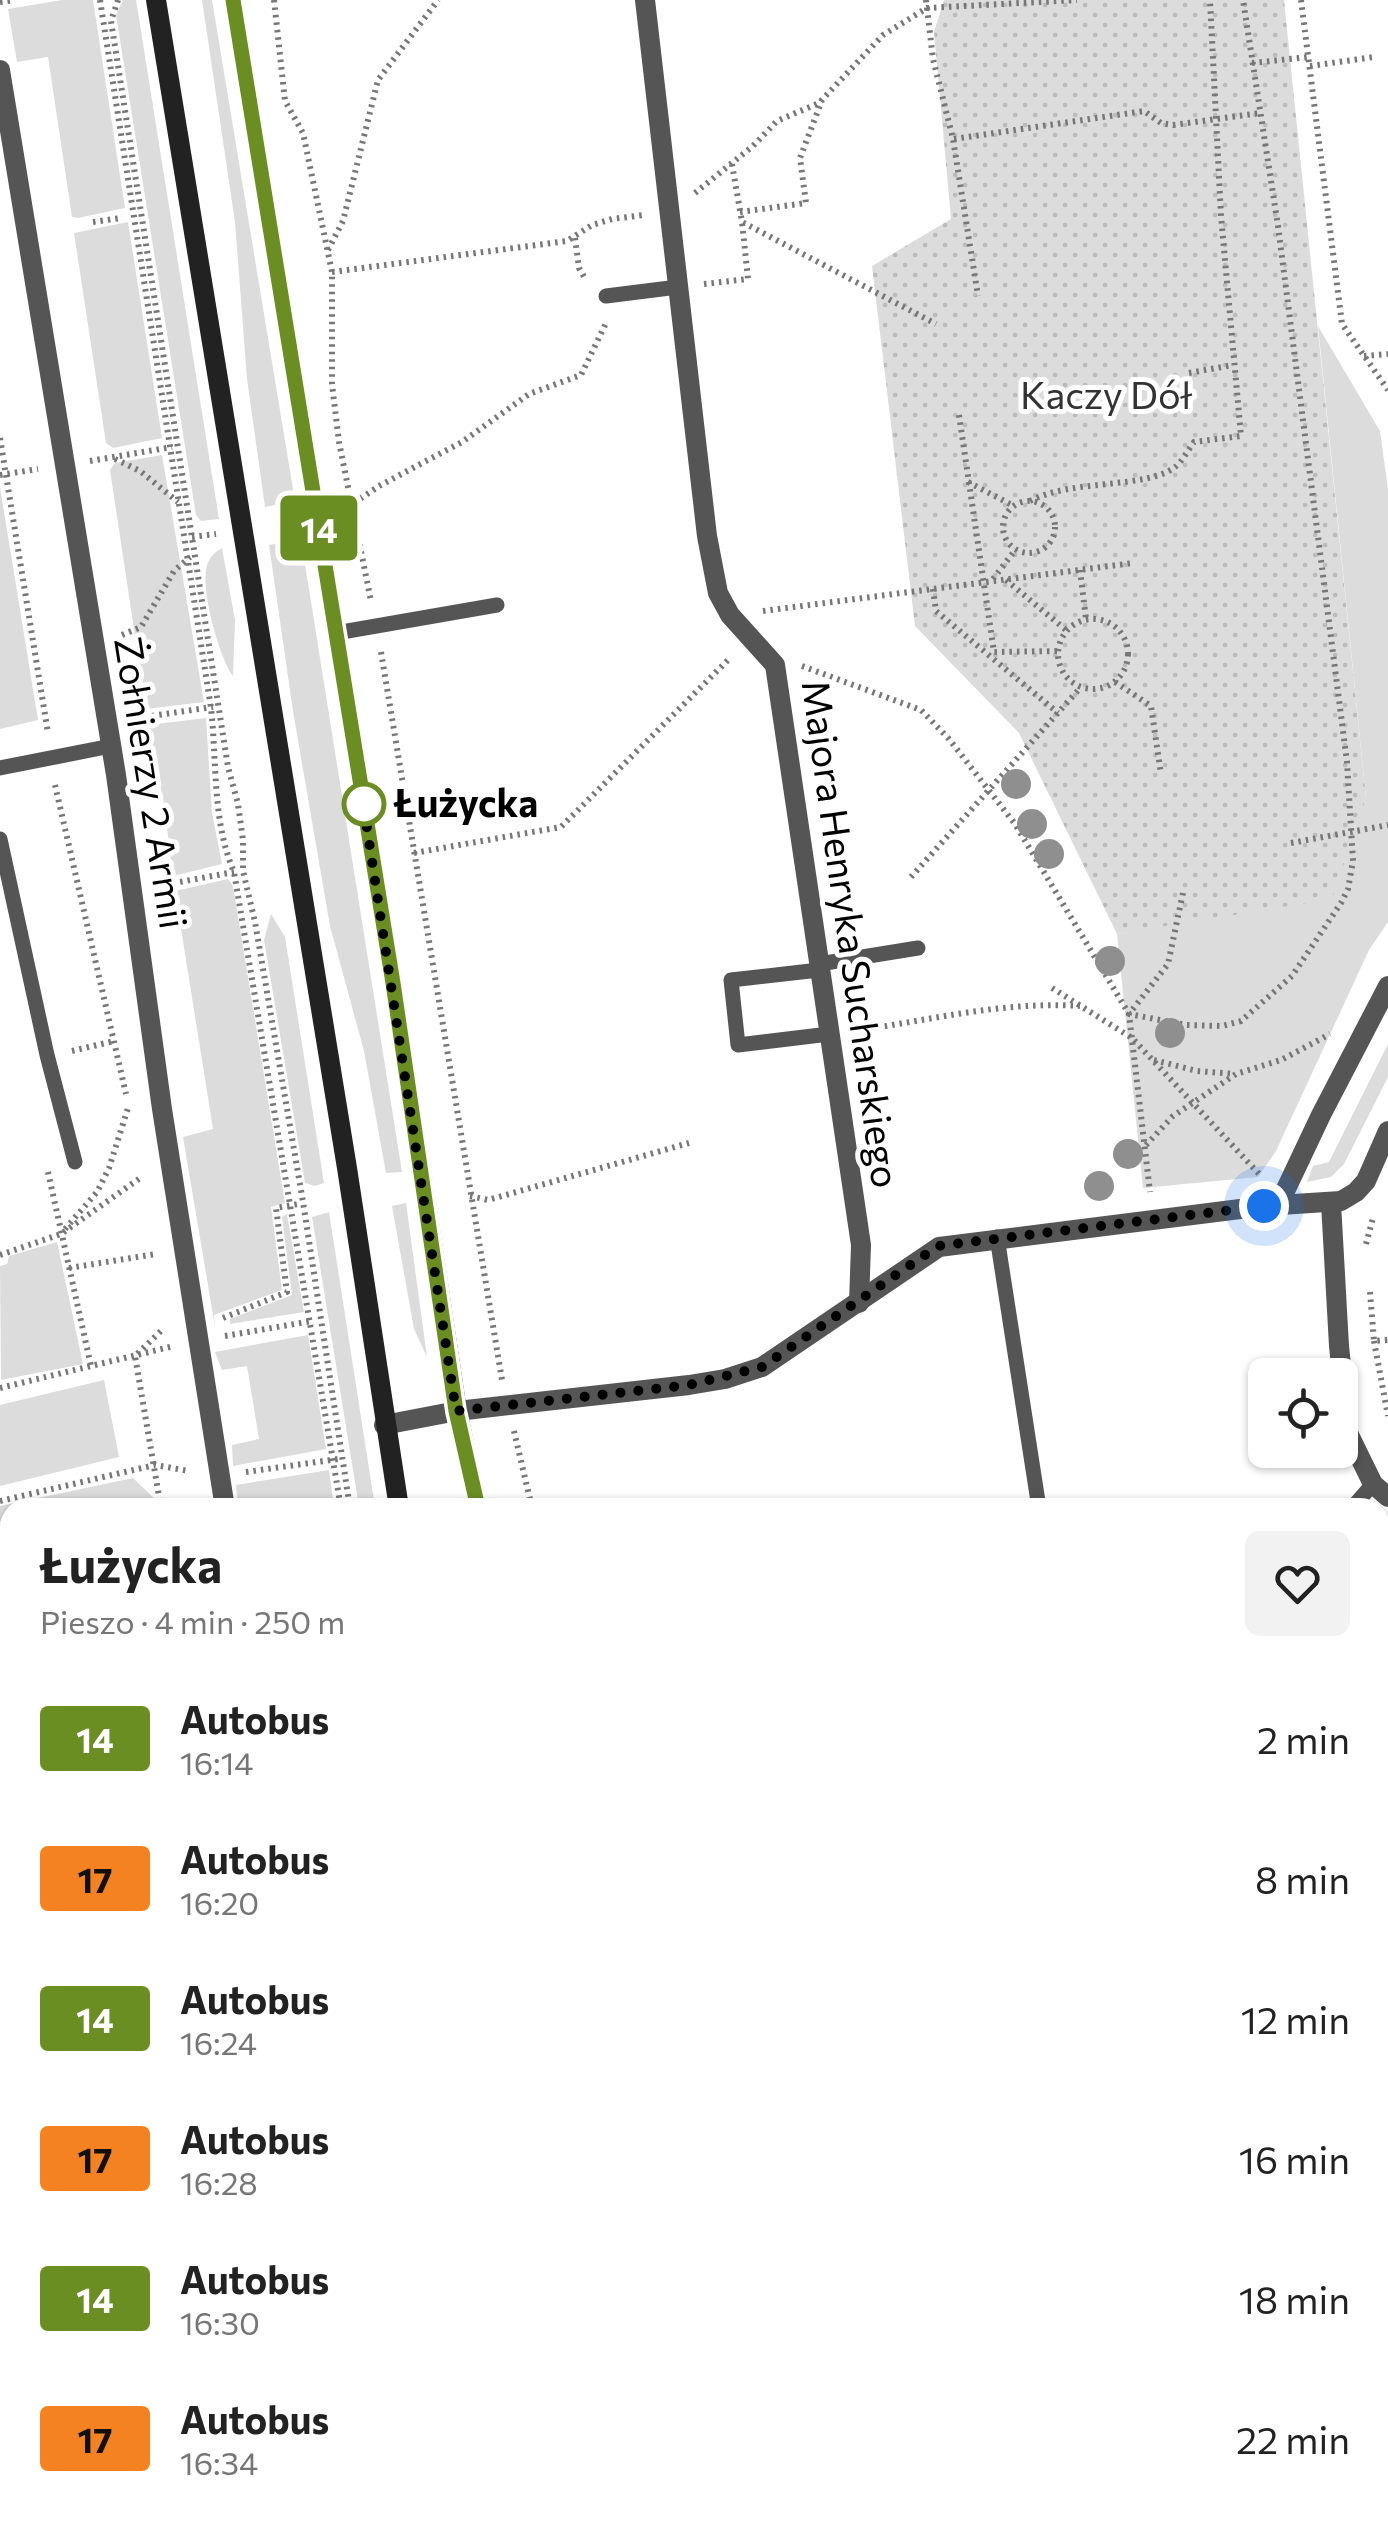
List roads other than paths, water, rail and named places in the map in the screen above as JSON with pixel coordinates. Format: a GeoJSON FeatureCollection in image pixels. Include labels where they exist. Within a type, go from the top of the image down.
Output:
{"type":"FeatureCollection","features":[{"type":"Feature","properties":{"kind":"main road"},"geometry":{"type":"LineString","coordinates":[[156,0],[397,1498]]}},
{"type":"Feature","properties":{"kind":"main road"},"geometry":{"type":"LineString","coordinates":[[233,0],[393,983],[456,1411],[476,1498]]}},
{"type":"Feature","properties":{"kind":"street","name":"Majora Henryka Sucharskiego"},"geometry":{"type":"LineString","coordinates":[[645,0],[707,536],[718,593],[730,615],[772,661],[861,1245],[859,1303]]}},
{"type":"Feature","properties":{"kind":"street","name":"Żołnierzy 2 Armii"},"geometry":{"type":"LineString","coordinates":[[0,70],[111,746],[222,1498]]}},
{"type":"Feature","properties":{"kind":"street"},"geometry":{"type":"LineString","coordinates":[[1275,1204],[1388,986]]}},
{"type":"Feature","properties":{"kind":"street"},"geometry":{"type":"LineString","coordinates":[[384,1425],[456,1411],[724,1379],[762,1367],[938,1246],[1275,1204],[1336,1202],[1356,1192],[1366,1181],[1388,1130]]}},
{"type":"Feature","properties":{"kind":"street"},"geometry":{"type":"LineString","coordinates":[[1336,1202],[1338,1346],[1348,1433],[1380,1490]]}},
{"type":"Feature","properties":{"kind":"lane"},"geometry":{"type":"LineString","coordinates":[[606,296],[678,287]]}},
{"type":"Feature","properties":{"kind":"lane"},"geometry":{"type":"LineString","coordinates":[[336,633],[497,605]]}},
{"type":"Feature","properties":{"kind":"lane"},"geometry":{"type":"LineString","coordinates":[[0,768],[111,746]]}},
{"type":"Feature","properties":{"kind":"lane"},"geometry":{"type":"LineString","coordinates":[[0,839],[74,1162]]}},
{"type":"Feature","properties":{"kind":"lane"},"geometry":{"type":"LineString","coordinates":[[829,1034],[738,1045],[731,980],[918,948]]}},
{"type":"Feature","properties":{"kind":"lane"},"geometry":{"type":"LineString","coordinates":[[997,1237],[1037,1498]]}},
{"type":"Feature","properties":{"kind":"place","name":"Łużycka"},"geometry":{"type":"Point","coordinates":[364,804]}},
{"type":"Feature","properties":{"kind":"park label","name":"Kaczy Dół"},"geometry":{"type":"Point","coordinates":[1106,396]}}]}
